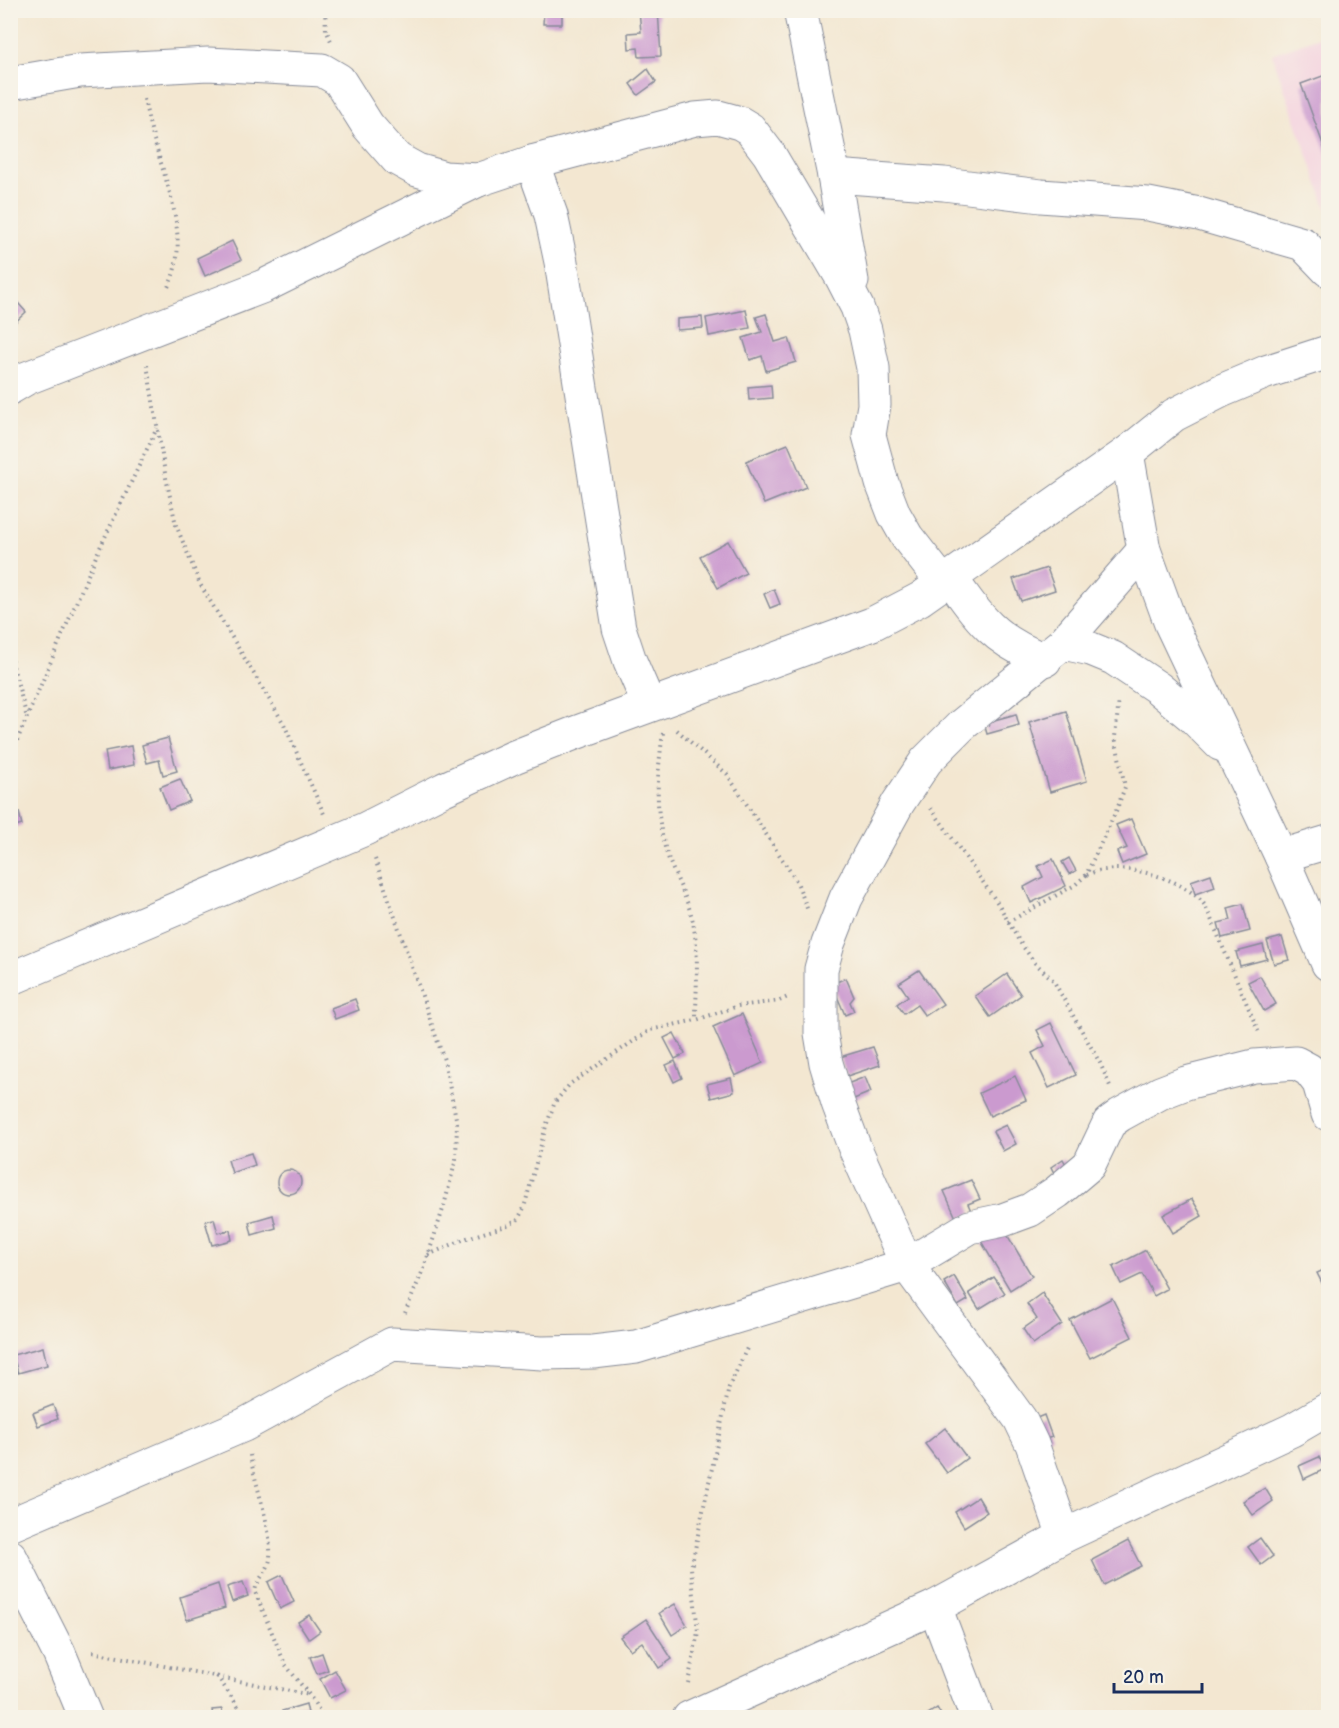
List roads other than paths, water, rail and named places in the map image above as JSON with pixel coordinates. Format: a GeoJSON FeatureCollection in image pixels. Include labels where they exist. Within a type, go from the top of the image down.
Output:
{"type":"FeatureCollection","features":[{"type":"Feature","properties":{"kind":"street"},"geometry":{"type":"LineString","coordinates":[[800,10],[834,176],[857,307]]}},
{"type":"Feature","properties":{"kind":"street"},"geometry":{"type":"LineString","coordinates":[[10,84],[80,70],[208,64],[322,70],[339,80],[368,126],[397,159],[417,170],[445,178],[478,180]]}},
{"type":"Feature","properties":{"kind":"street"},"geometry":{"type":"LineString","coordinates":[[10,388],[27,378],[264,286],[478,180],[532,162],[695,119],[718,117],[740,123],[750,129],[769,154],[857,307],[865,330],[873,368],[873,405],[869,435],[882,483],[894,514],[907,537],[997,635],[1022,651],[1091,649],[1113,658],[1158,688],[1193,717],[1236,760]]}},
{"type":"Feature","properties":{"kind":"street"},"geometry":{"type":"LineString","coordinates":[[532,162],[551,215],[561,262],[619,628],[630,661],[657,712]]}},
{"type":"Feature","properties":{"kind":"street"},"geometry":{"type":"LineString","coordinates":[[834,176],[944,184],[1041,196],[1148,204],[1199,214],[1303,244],[1329,270]]}},
{"type":"Feature","properties":{"kind":"street"},"geometry":{"type":"LineString","coordinates":[[10,979],[351,836],[514,757],[657,712],[670,699],[872,624],[920,600],[1127,453],[1174,416],[1221,391],[1266,372],[1329,352]]}},
{"type":"Feature","properties":{"kind":"street"},"geometry":{"type":"LineString","coordinates":[[1127,453],[1144,550],[1171,624],[1281,856],[1329,964]]}},
{"type":"Feature","properties":{"kind":"street"},"geometry":{"type":"LineString","coordinates":[[1064,1536],[1032,1444],[1020,1419],[907,1264],[854,1146],[826,1063],[821,1033],[824,956],[846,898],[911,781],[926,761],[962,725],[1054,651],[1144,550]]}},
{"type":"Feature","properties":{"kind":"street"},"geometry":{"type":"LineString","coordinates":[[1281,856],[1329,842]]}},
{"type":"Feature","properties":{"kind":"street"},"geometry":{"type":"LineString","coordinates":[[10,1525],[244,1425],[392,1344],[542,1353],[593,1352],[636,1347],[907,1264],[970,1227],[1003,1220],[1030,1210],[1089,1166],[1109,1123],[1120,1114],[1186,1083],[1254,1066],[1296,1063],[1309,1070],[1319,1083],[1329,1114]]}},
{"type":"Feature","properties":{"kind":"street"},"geometry":{"type":"LineString","coordinates":[[689,1718],[935,1607],[1064,1536],[1271,1440],[1329,1408]]}},
{"type":"Feature","properties":{"kind":"street"},"geometry":{"type":"LineString","coordinates":[[10,1556],[59,1653],[86,1718]]}},
{"type":"Feature","properties":{"kind":"street"},"geometry":{"type":"LineString","coordinates":[[935,1607],[977,1718]]}}]}
